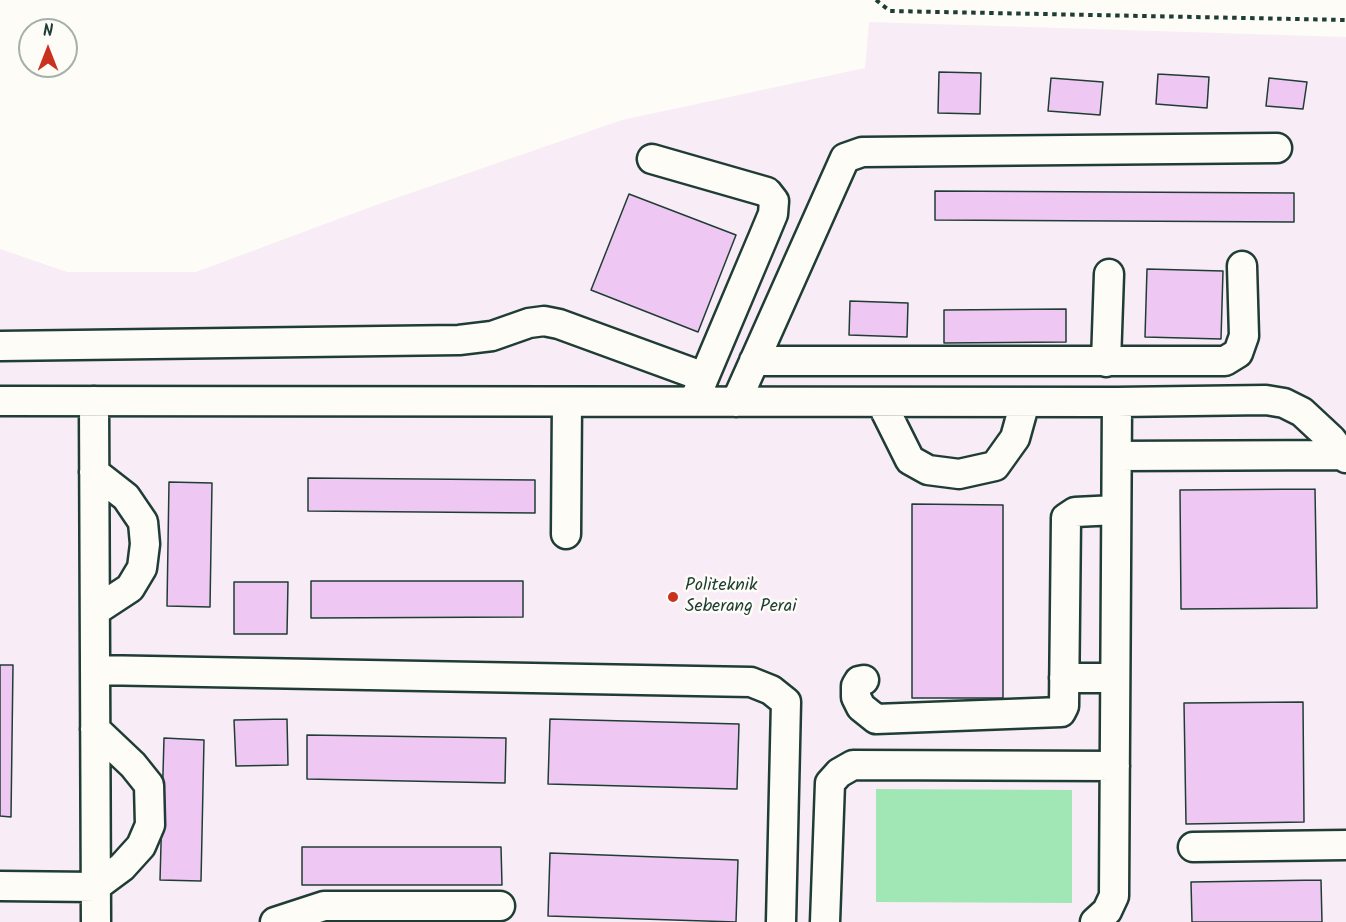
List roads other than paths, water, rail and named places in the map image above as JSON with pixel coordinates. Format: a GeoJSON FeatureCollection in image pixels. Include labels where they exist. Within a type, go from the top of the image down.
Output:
{"type":"FeatureCollection","features":[{"type":"Feature","properties":{"kind":"street"},"geometry":{"type":"LineString","coordinates":[[736,402],[845,158],[862,152],[1277,148]]}},
{"type":"Feature","properties":{"kind":"street"},"geometry":{"type":"LineString","coordinates":[[652,159],[767,192],[774,201],[773,214],[699,389]]}},
{"type":"Feature","properties":{"kind":"street"},"geometry":{"type":"LineString","coordinates":[[754,362],[1226,361],[1238,353],[1244,336],[1242,266]]}},
{"type":"Feature","properties":{"kind":"street"},"geometry":{"type":"LineString","coordinates":[[1106,362],[1109,274]]}},
{"type":"Feature","properties":{"kind":"street"},"geometry":{"type":"LineString","coordinates":[[0,346],[459,340],[492,336],[529,323],[544,321],[559,324],[699,389],[736,402],[1266,400],[1284,403],[1302,412],[1346,457]]}},
{"type":"Feature","properties":{"kind":"street"},"geometry":{"type":"LineString","coordinates":[[0,401],[567,402],[699,389]]}},
{"type":"Feature","properties":{"kind":"street"},"geometry":{"type":"LineString","coordinates":[[94,401],[96,922]]}},
{"type":"Feature","properties":{"kind":"street"},"geometry":{"type":"LineString","coordinates":[[566,534],[567,402]]}},
{"type":"Feature","properties":{"kind":"street"},"geometry":{"type":"LineString","coordinates":[[881,402],[910,460],[928,470],[959,474],[995,466],[1015,438],[1025,402]]}},
{"type":"Feature","properties":{"kind":"street"},"geometry":{"type":"LineString","coordinates":[[1095,922],[1107,911],[1114,896],[1117,402]]}},
{"type":"Feature","properties":{"kind":"street"},"geometry":{"type":"LineString","coordinates":[[1117,456],[1346,457]]}},
{"type":"Feature","properties":{"kind":"street"},"geometry":{"type":"LineString","coordinates":[[94,472],[126,496],[143,522],[145,544],[142,568],[130,588],[95,611]]}},
{"type":"Feature","properties":{"kind":"street"},"geometry":{"type":"LineString","coordinates":[[864,680],[859,681],[856,686],[856,697],[861,707],[876,719],[1056,715],[1064,706],[1066,518],[1075,512],[1116,510]]}},
{"type":"Feature","properties":{"kind":"street"},"geometry":{"type":"LineString","coordinates":[[95,670],[751,682],[771,690],[786,702],[781,922]]}},
{"type":"Feature","properties":{"kind":"street"},"geometry":{"type":"LineString","coordinates":[[1064,678],[1115,678]]}},
{"type":"Feature","properties":{"kind":"street"},"geometry":{"type":"LineString","coordinates":[[0,886],[95,887],[122,867],[141,846],[150,825],[149,785],[133,765],[95,729]]}},
{"type":"Feature","properties":{"kind":"street"},"geometry":{"type":"LineString","coordinates":[[825,922],[830,783],[854,765],[1115,766]]}},
{"type":"Feature","properties":{"kind":"street"},"geometry":{"type":"LineString","coordinates":[[1193,847],[1346,844]]}},
{"type":"Feature","properties":{"kind":"street"},"geometry":{"type":"LineString","coordinates":[[275,922],[324,906],[500,906]]}},
{"type":"Feature","properties":{"kind":"place","name":"Politeknik Seberang Perai"},"geometry":{"type":"Point","coordinates":[673,597]}}]}
